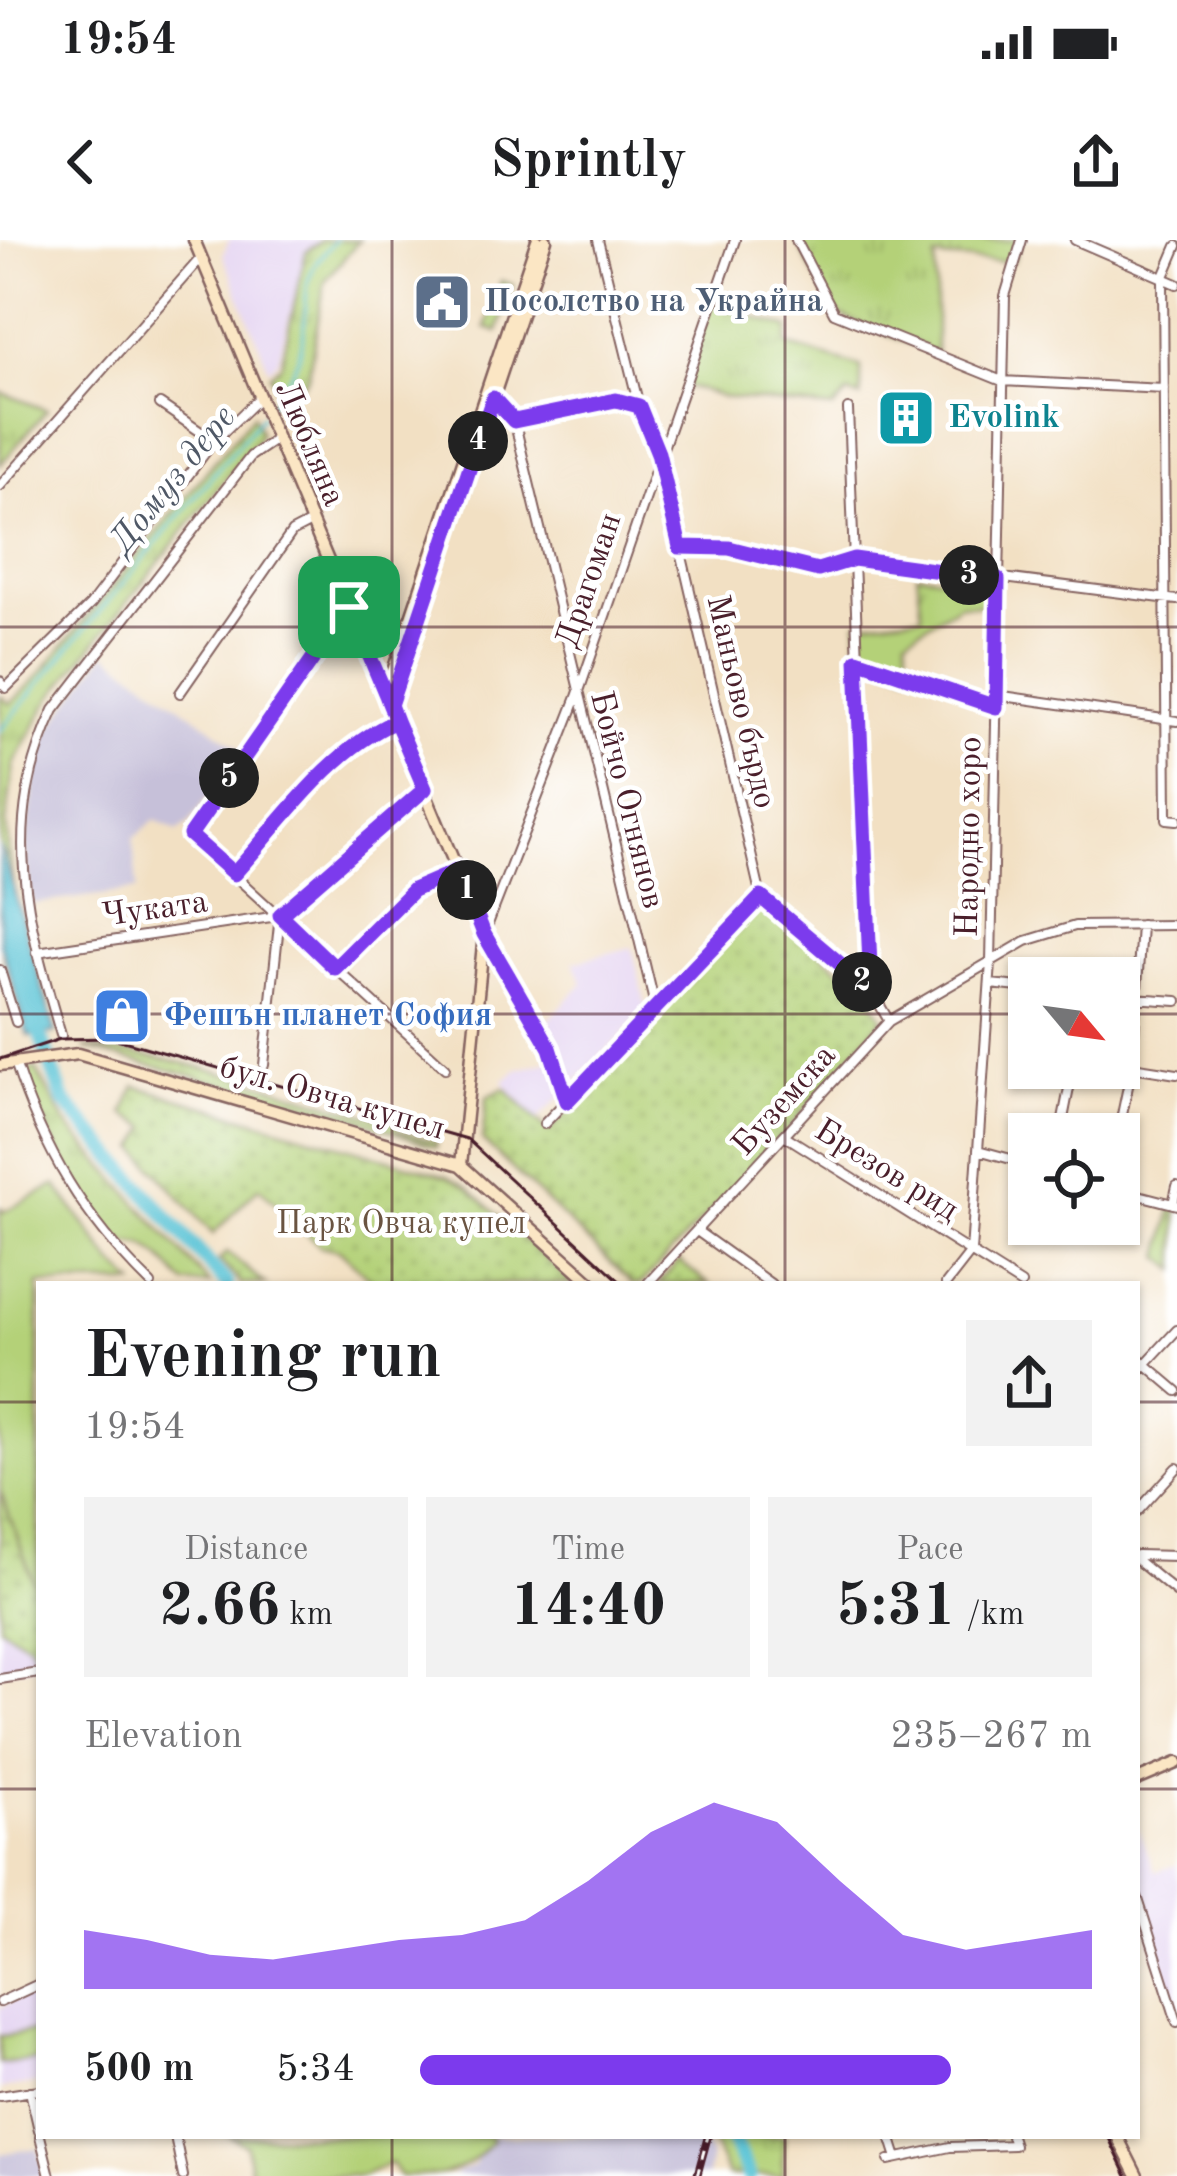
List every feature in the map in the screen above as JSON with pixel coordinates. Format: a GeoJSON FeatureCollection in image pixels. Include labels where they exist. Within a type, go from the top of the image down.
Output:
{"type":"FeatureCollection","features":[{"type":"Feature","properties":{"kind":"street","name":"Любляна"},"geometry":{"type":"LineString","coordinates":[[194,240],[484,934],[542,1031],[567,1101]]}},
{"type":"Feature","properties":{"kind":"street"},"geometry":{"type":"LineString","coordinates":[[388,700],[537,240]]}},
{"type":"Feature","properties":{"kind":"street"},"geometry":{"type":"LineString","coordinates":[[388,700],[546,240]]}},
{"type":"Feature","properties":{"kind":"street","name":"Маньово бърдо"},"geometry":{"type":"LineString","coordinates":[[598,240],[639,406],[658,453],[761,897]]}},
{"type":"Feature","properties":{"kind":"street","name":"Драгоман"},"geometry":{"type":"LineString","coordinates":[[484,934],[577,697],[735,240]]}},
{"type":"Feature","properties":{"kind":"street"},"geometry":{"type":"LineString","coordinates":[[796,240],[834,313],[1002,381],[1164,389]]}},
{"type":"Feature","properties":{"kind":"street","name":"Народно хоро"},"geometry":{"type":"LineString","coordinates":[[971,1252],[992,962],[1005,296],[1022,240]]}},
{"type":"Feature","properties":{"kind":"street"},"geometry":{"type":"LineString","coordinates":[[1075,240],[1177,284]]}},
{"type":"Feature","properties":{"kind":"street"},"geometry":{"type":"LineString","coordinates":[[1172,819],[1172,600],[1165,505],[1163,279],[1177,246]]}},
{"type":"Feature","properties":{"kind":"street"},"geometry":{"type":"LineString","coordinates":[[0,486],[200,259]]}},
{"type":"Feature","properties":{"kind":"street","name":"Бойчо Огнянов"},"geometry":{"type":"LineString","coordinates":[[493,398],[514,421],[656,1010]]}},
{"type":"Feature","properties":{"kind":"street"},"geometry":{"type":"LineString","coordinates":[[0,681],[6,688],[92,604],[214,441],[261,399]]}},
{"type":"Feature","properties":{"kind":"street"},"geometry":{"type":"LineString","coordinates":[[514,421],[616,400],[639,406]]}},
{"type":"Feature","properties":{"kind":"street"},"geometry":{"type":"LineString","coordinates":[[160,404],[214,441]]}},
{"type":"Feature","properties":{"kind":"street"},"geometry":{"type":"LineString","coordinates":[[848,409],[871,990]]}},
{"type":"Feature","properties":{"kind":"street"},"geometry":{"type":"LineString","coordinates":[[62,1035],[18,887],[13,812],[32,744],[251,456],[278,438]]}},
{"type":"Feature","properties":{"kind":"street"},"geometry":{"type":"LineString","coordinates":[[1165,505],[1177,503]]}},
{"type":"Feature","properties":{"kind":"street"},"geometry":{"type":"LineString","coordinates":[[180,693],[292,532],[312,521]]}},
{"type":"Feature","properties":{"kind":"street"},"geometry":{"type":"LineString","coordinates":[[680,547],[729,548],[818,570],[854,559],[1172,600]]}},
{"type":"Feature","properties":{"kind":"street"},"geometry":{"type":"LineString","coordinates":[[349,607],[190,835],[445,1068]]}},
{"type":"Feature","properties":{"kind":"street"},"geometry":{"type":"LineString","coordinates":[[857,660],[996,707]]}},
{"type":"Feature","properties":{"kind":"street"},"geometry":{"type":"LineString","coordinates":[[996,695],[1173,721]]}},
{"type":"Feature","properties":{"kind":"street"},"geometry":{"type":"LineString","coordinates":[[234,874],[335,762],[362,737],[396,721]]}},
{"type":"Feature","properties":{"kind":"street"},"geometry":{"type":"LineString","coordinates":[[264,1065],[280,915],[425,789]]}},
{"type":"Feature","properties":{"kind":"street"},"geometry":{"type":"LineString","coordinates":[[335,968],[413,890],[459,870]]}},
{"type":"Feature","properties":{"kind":"street"},"geometry":{"type":"LineString","coordinates":[[544,1124],[761,897],[871,990],[890,1021]]}},
{"type":"Feature","properties":{"kind":"street","name":"Чуката"},"geometry":{"type":"LineString","coordinates":[[37,952],[280,915]]}},
{"type":"Feature","properties":{"kind":"street"},"geometry":{"type":"LineString","coordinates":[[1140,957],[1141,925]]}},
{"type":"Feature","properties":{"kind":"street","name":"Буземска"},"geometry":{"type":"LineString","coordinates":[[650,1281],[890,1021],[1025,941],[1076,926],[1177,925]]}},
{"type":"Feature","properties":{"kind":"street","name":"Любляна"},"geometry":{"type":"LineString","coordinates":[[461,1165],[484,934]]}},
{"type":"Feature","properties":{"kind":"street"},"geometry":{"type":"LineString","coordinates":[[0,970],[16,1022]]}},
{"type":"Feature","properties":{"kind":"street"},"geometry":{"type":"LineString","coordinates":[[990,984],[1008,986]]}},
{"type":"Feature","properties":{"kind":"street"},"geometry":{"type":"LineString","coordinates":[[1140,998],[1177,1001]]}},
{"type":"Feature","properties":{"kind":"street","name":"бул. Овча купел"},"geometry":{"type":"LineString","coordinates":[[0,1062],[63,1052],[461,1165],[590,1281]]}},
{"type":"Feature","properties":{"kind":"street"},"geometry":{"type":"LineString","coordinates":[[15,1061],[36,1128],[64,1180],[120,1253],[148,1281]]}},
{"type":"Feature","properties":{"kind":"street"},"geometry":{"type":"LineString","coordinates":[[1140,1068],[1177,1074]]}},
{"type":"Feature","properties":{"kind":"street","name":"Брезов рид"},"geometry":{"type":"LineString","coordinates":[[787,1137],[1016,1281]]}},
{"type":"Feature","properties":{"kind":"street"},"geometry":{"type":"LineString","coordinates":[[977,1150],[1008,1158]]}},
{"type":"Feature","properties":{"kind":"street"},"geometry":{"type":"LineString","coordinates":[[1140,1195],[1175,1204],[1177,1186]]}},
{"type":"Feature","properties":{"kind":"street"},"geometry":{"type":"LineString","coordinates":[[697,1231],[766,1281]]}},
{"type":"Feature","properties":{"kind":"street"},"geometry":{"type":"LineString","coordinates":[[948,1281],[971,1252]]}},
{"type":"Feature","properties":{"kind":"street"},"geometry":{"type":"LineString","coordinates":[[1140,1370],[1177,1330]]}},
{"type":"Feature","properties":{"kind":"street"},"geometry":{"type":"LineString","coordinates":[[1140,1359],[1177,1391]]}},
{"type":"Feature","properties":{"kind":"street"},"geometry":{"type":"LineString","coordinates":[[1140,1509],[1177,1468]]}},
{"type":"Feature","properties":{"kind":"street"},"geometry":{"type":"LineString","coordinates":[[1140,1558],[1177,1556]]}},
{"type":"Feature","properties":{"kind":"street"},"geometry":{"type":"LineString","coordinates":[[1140,1561],[1177,1593]]}},
{"type":"Feature","properties":{"kind":"street"},"geometry":{"type":"LineString","coordinates":[[0,1679],[36,1673]]}},
{"type":"Feature","properties":{"kind":"street"},"geometry":{"type":"LineString","coordinates":[[1140,1779],[1177,1763]]}},
{"type":"Feature","properties":{"kind":"street"},"geometry":{"type":"LineString","coordinates":[[1140,1905],[1177,2022]]}},
{"type":"Feature","properties":{"kind":"street"},"geometry":{"type":"LineString","coordinates":[[0,2002],[36,1985]]}},
{"type":"Feature","properties":{"kind":"street"},"geometry":{"type":"LineString","coordinates":[[0,2096],[34,2091]]}},
{"type":"Feature","properties":{"kind":"street"},"geometry":{"type":"LineString","coordinates":[[41,2139],[50,2176]]}},
{"type":"Feature","properties":{"kind":"street"},"geometry":{"type":"LineString","coordinates":[[176,2139],[183,2176]]}},
{"type":"Feature","properties":{"kind":"street"},"geometry":{"type":"LineString","coordinates":[[890,2139],[893,2159],[948,2141],[1014,2145],[1012,2139]]}},
{"type":"Feature","properties":{"kind":"street"},"geometry":{"type":"LineString","coordinates":[[1118,2139],[1137,2176]]}},
{"type":"Feature","properties":{"kind":"shaded area"},"geometry":{"type":"Polygon","coordinates":[[[229,240],[321,240],[306,252],[278,360],[269,369],[223,255],[229,240]]]}},
{"type":"Feature","properties":{"kind":"shaded area"},"geometry":{"type":"Polygon","coordinates":[[[106,653],[241,749],[189,823],[177,831],[155,820],[133,839],[137,890],[32,904],[25,849],[40,743],[106,653]]]}},
{"type":"Feature","properties":{"kind":"shaded area"},"geometry":{"type":"Polygon","coordinates":[[[632,947],[647,1011],[537,1120],[503,1082],[517,1070],[550,1061],[544,1025],[583,983],[574,962],[632,947]]]}},
{"type":"Feature","properties":{"kind":"shaded area"},"geometry":{"type":"Polygon","coordinates":[[[0,1627],[31,1645],[36,1664],[0,1672],[0,1627]]]}},
{"type":"Feature","properties":{"kind":"shaded area"},"geometry":{"type":"Polygon","coordinates":[[[1140,1833],[1155,1872],[1177,1865],[1177,2017],[1140,1905],[1140,1833]]]}},
{"type":"Feature","properties":{"kind":"shaded area"},"geometry":{"type":"Polygon","coordinates":[[[36,1990],[36,2083],[0,2089],[0,2008],[36,1990]]]}},
{"type":"Feature","properties":{"kind":"shaded area"},"geometry":{"type":"Polygon","coordinates":[[[488,2139],[700,2139],[711,2156],[707,2176],[451,2176],[473,2166],[488,2139]]]}},
{"type":"Feature","properties":{"kind":"shaded area"},"geometry":{"type":"Polygon","coordinates":[[[38,2148],[45,2176],[0,2176],[0,2154],[38,2148]]]}},
{"type":"Feature","properties":{"kind":"green space"},"geometry":{"type":"Polygon","coordinates":[[[321,240],[359,240],[325,281],[308,377],[284,406],[270,375],[281,364],[306,252],[321,240]]]}},
{"type":"Feature","properties":{"kind":"green space"},"geometry":{"type":"Polygon","coordinates":[[[796,240],[1022,240],[1013,262],[936,258],[936,354],[834,313],[796,240]]]}},
{"type":"Feature","properties":{"kind":"green space"},"geometry":{"type":"Polygon","coordinates":[[[501,281],[513,285],[498,332],[486,328],[501,281]]]}},
{"type":"Feature","properties":{"kind":"green space"},"geometry":{"type":"Polygon","coordinates":[[[710,303],[789,328],[786,345],[861,367],[861,397],[848,394],[833,409],[722,397],[684,385],[710,303]]]}},
{"type":"Feature","properties":{"kind":"green space"},"geometry":{"type":"Polygon","coordinates":[[[0,392],[47,410],[0,465],[0,392]]]}},
{"type":"Feature","properties":{"kind":"green space"},"geometry":{"type":"Polygon","coordinates":[[[253,415],[260,432],[257,439],[51,698],[14,765],[6,824],[13,890],[0,847],[0,696],[10,704],[36,679],[253,415]]]}},
{"type":"Feature","properties":{"kind":"green space"},"geometry":{"type":"Polygon","coordinates":[[[917,574],[993,582],[992,606],[960,604],[907,637],[909,672],[858,655],[857,623],[922,615],[917,574]]]}},
{"type":"Feature","properties":{"kind":"green space","name":"Парк Овча купел"},"geometry":{"type":"Polygon","coordinates":[[[762,903],[868,993],[883,1018],[782,1136],[644,1281],[630,1281],[482,1140],[487,1097],[505,1088],[549,1132],[762,903]]]}},
{"type":"Feature","properties":{"kind":"green space"},"geometry":{"type":"Polygon","coordinates":[[[84,1048],[163,1059],[241,1078],[396,1123],[397,1129],[437,1142],[436,1147],[356,1118],[84,1048]]]}},
{"type":"Feature","properties":{"kind":"green space"},"geometry":{"type":"Polygon","coordinates":[[[36,1069],[66,1124],[207,1281],[182,1281],[154,1252],[124,1242],[108,1229],[78,1188],[51,1138],[23,1070],[36,1069]]]}},
{"type":"Feature","properties":{"kind":"green space","name":"Парк Овча купел"},"geometry":{"type":"Polygon","coordinates":[[[135,1086],[447,1176],[467,1187],[570,1281],[373,1281],[339,1250],[320,1246],[259,1187],[213,1234],[136,1148],[148,1127],[124,1114],[135,1086]]]}},
{"type":"Feature","properties":{"kind":"green space"},"geometry":{"type":"Polygon","coordinates":[[[56,1185],[112,1262],[132,1281],[36,1281],[36,1589],[0,1490],[0,1206],[3,1212],[56,1185]]]}},
{"type":"Feature","properties":{"kind":"green space"},"geometry":{"type":"Polygon","coordinates":[[[1173,1204],[1177,1205],[1177,1270],[1161,1257],[1173,1204]]]}},
{"type":"Feature","properties":{"kind":"green space"},"geometry":{"type":"Polygon","coordinates":[[[227,1252],[261,1281],[238,1281],[219,1260],[227,1252]]]}},
{"type":"Feature","properties":{"kind":"green space"},"geometry":{"type":"Polygon","coordinates":[[[679,1261],[705,1281],[661,1281],[679,1261]]]}},
{"type":"Feature","properties":{"kind":"green space"},"geometry":{"type":"Polygon","coordinates":[[[0,1490],[36,1589],[36,1659],[30,1645],[0,1627],[0,1490]]]}},
{"type":"Feature","properties":{"kind":"green space"},"geometry":{"type":"Polygon","coordinates":[[[36,2031],[36,2060],[0,2064],[0,2036],[36,2031]]]}},
{"type":"Feature","properties":{"kind":"green space"},"geometry":{"type":"Polygon","coordinates":[[[235,2139],[492,2141],[452,2172],[400,2176],[391,2163],[360,2176],[251,2176],[246,2145],[235,2139]]]}},
{"type":"Feature","properties":{"kind":"green space"},"geometry":{"type":"Polygon","coordinates":[[[711,2139],[726,2139],[744,2176],[728,2176],[711,2139]]]}},
{"type":"Feature","properties":{"kind":"green space"},"geometry":{"type":"Polygon","coordinates":[[[736,2139],[784,2139],[783,2176],[754,2176],[736,2139]]]}},
{"type":"Feature","properties":{"kind":"water"},"geometry":{"type":"Polygon","coordinates":[[[0,847],[56,1033],[28,1036],[0,942],[0,847]]]}},
{"type":"Feature","properties":{"kind":"waterway","name":"Домуз дере"},"geometry":{"type":"LineString","coordinates":[[267,408],[298,359],[313,268],[336,240]]}},
{"type":"Feature","properties":{"kind":"waterway","name":"Домуз дере"},"geometry":{"type":"LineString","coordinates":[[0,731],[262,416]]}},
{"type":"Feature","properties":{"kind":"waterway"},"geometry":{"type":"LineString","coordinates":[[34,1018],[64,1101],[224,1281]]}},
{"type":"Feature","properties":{"kind":"waterway"},"geometry":{"type":"LineString","coordinates":[[732,2139],[749,2176]]}},
{"type":"Feature","properties":{"kind":"tram line"},"geometry":{"type":"LineString","coordinates":[[0,1059],[60,1039],[113,1038],[467,1139],[620,1281]]}},
{"type":"Feature","properties":{"kind":"tram line"},"geometry":{"type":"LineString","coordinates":[[1109,2139],[1127,2176]]}},
{"type":"Feature","properties":{"kind":"railway"},"geometry":{"type":"LineString","coordinates":[[697,2176],[707,2139]]}},
{"type":"Feature","properties":{"kind":"place","name":"Посолство на Украйна"},"geometry":{"type":"Point","coordinates":[442,302]}},
{"type":"Feature","properties":{"kind":"place","name":"Evolink"},"geometry":{"type":"Point","coordinates":[906,418]}},
{"type":"Feature","properties":{"kind":"place","name":"Фешън планет София"},"geometry":{"type":"Point","coordinates":[122,1016]}},
{"type":"Feature","properties":{"kind":"route"},"geometry":{"type":"LineString","coordinates":[[349,607],[190,835],[234,874],[335,762],[362,737],[396,721],[390,705],[493,398],[514,421],[616,400],[639,406],[658,453],[680,547],[746,550],[760,558],[818,570],[854,559],[998,579],[996,707],[857,660],[871,990],[761,897],[567,1101],[554,1073],[550,1048],[484,934],[459,870],[413,890],[335,968],[280,915],[425,789],[396,721],[349,607]]}}]}
